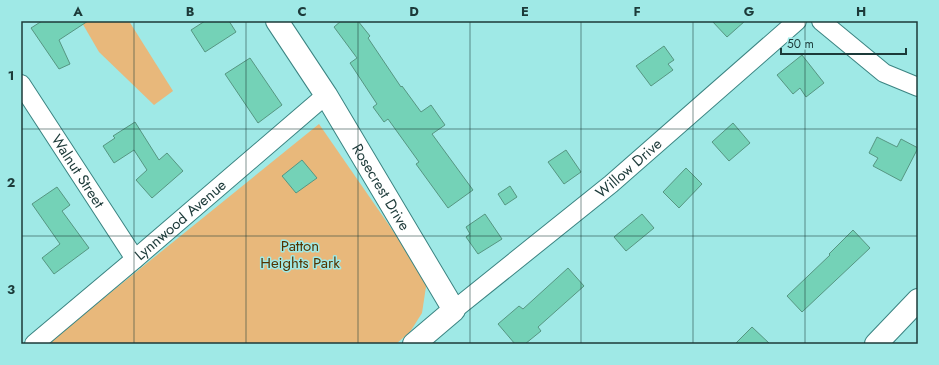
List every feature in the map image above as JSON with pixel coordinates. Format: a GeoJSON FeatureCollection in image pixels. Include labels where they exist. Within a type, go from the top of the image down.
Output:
{"type":"FeatureCollection","features":[{"type":"Feature","properties":{"kind":"street","name":"Rosecrest Drive"},"geometry":{"type":"LineString","coordinates":[[277,21],[326,95],[454,310]]}},
{"type":"Feature","properties":{"kind":"street","name":"Willow Drive"},"geometry":{"type":"LineString","coordinates":[[454,310],[611,184],[797,21]]}},
{"type":"Feature","properties":{"kind":"street"},"geometry":{"type":"LineString","coordinates":[[821,21],[884,73],[918,87]]}},
{"type":"Feature","properties":{"kind":"street","name":"Walnut Street"},"geometry":{"type":"LineString","coordinates":[[21,84],[135,259]]}},
{"type":"Feature","properties":{"kind":"street","name":"Lynnwood Avenue"},"geometry":{"type":"LineString","coordinates":[[34,344],[326,95]]}},
{"type":"Feature","properties":{"kind":"street"},"geometry":{"type":"LineString","coordinates":[[876,344],[918,300]]}},
{"type":"Feature","properties":{"kind":"street"},"geometry":{"type":"LineString","coordinates":[[414,344],[454,310]]}},
{"type":"Feature","properties":{"kind":"green space"},"geometry":{"type":"Polygon","coordinates":[[[81,21],[129,21],[173,91],[154,105],[99,52],[81,21]]]}},
{"type":"Feature","properties":{"kind":"green space","name":"Patton Heights Park"},"geometry":{"type":"Polygon","coordinates":[[[319,124],[427,280],[422,313],[410,332],[396,344],[47,344],[319,124]]]}},
{"type":"Feature","properties":{"kind":"building"},"geometry":{"type":"Polygon","coordinates":[[[42,21],[88,21],[59,40],[70,64],[59,69],[31,28],[42,21]]]}},
{"type":"Feature","properties":{"kind":"building"},"geometry":{"type":"Polygon","coordinates":[[[205,21],[229,21],[236,32],[205,52],[191,30],[205,21]]]}},
{"type":"Feature","properties":{"kind":"building"},"geometry":{"type":"Polygon","coordinates":[[[341,21],[358,21],[370,36],[368,38],[401,87],[402,86],[421,112],[431,105],[445,125],[432,134],[473,190],[448,208],[416,164],[419,162],[388,119],[384,122],[373,107],[377,104],[350,63],[357,58],[334,27],[341,21]]]}},
{"type":"Feature","properties":{"kind":"building"},"geometry":{"type":"Polygon","coordinates":[[[712,21],[745,21],[727,37],[712,21]]]}},
{"type":"Feature","properties":{"kind":"building"},"geometry":{"type":"Polygon","coordinates":[[[664,46],[674,60],[668,64],[673,70],[651,86],[636,66],[664,46]]]}},
{"type":"Feature","properties":{"kind":"building"},"geometry":{"type":"Polygon","coordinates":[[[802,55],[824,83],[806,97],[800,88],[793,94],[777,75],[802,55]]]}},
{"type":"Feature","properties":{"kind":"building"},"geometry":{"type":"Polygon","coordinates":[[[250,58],[282,105],[258,123],[225,74],[250,58]]]}},
{"type":"Feature","properties":{"kind":"building"},"geometry":{"type":"Polygon","coordinates":[[[135,122],[159,160],[167,153],[183,171],[152,198],[136,180],[147,170],[134,150],[114,163],[103,146],[115,138],[113,136],[135,122]]]}},
{"type":"Feature","properties":{"kind":"building"},"geometry":{"type":"Polygon","coordinates":[[[733,123],[750,143],[729,161],[712,142],[733,123]]]}},
{"type":"Feature","properties":{"kind":"building"},"geometry":{"type":"Polygon","coordinates":[[[877,137],[897,147],[901,139],[918,148],[901,181],[873,166],[878,158],[869,153],[877,137]]]}},
{"type":"Feature","properties":{"kind":"building"},"geometry":{"type":"Polygon","coordinates":[[[566,150],[581,172],[564,184],[548,162],[566,150]]]}},
{"type":"Feature","properties":{"kind":"building"},"geometry":{"type":"Polygon","coordinates":[[[302,160],[317,178],[296,193],[282,176],[302,160]]]}},
{"type":"Feature","properties":{"kind":"building"},"geometry":{"type":"Polygon","coordinates":[[[686,168],[702,184],[679,208],[663,192],[686,168]]]}},
{"type":"Feature","properties":{"kind":"building"},"geometry":{"type":"Polygon","coordinates":[[[510,186],[517,197],[505,205],[498,194],[510,186]]]}},
{"type":"Feature","properties":{"kind":"building"},"geometry":{"type":"Polygon","coordinates":[[[57,187],[70,205],[62,211],[89,248],[54,274],[42,258],[60,244],[32,204],[57,187]]]}},
{"type":"Feature","properties":{"kind":"building"},"geometry":{"type":"Polygon","coordinates":[[[485,214],[502,239],[478,254],[466,237],[470,234],[466,227],[485,214]]]}},
{"type":"Feature","properties":{"kind":"building"},"geometry":{"type":"Polygon","coordinates":[[[642,214],[654,228],[626,251],[614,237],[642,214]]]}},
{"type":"Feature","properties":{"kind":"building"},"geometry":{"type":"Polygon","coordinates":[[[853,230],[870,248],[802,312],[787,296],[830,255],[829,254],[853,230]]]}},
{"type":"Feature","properties":{"kind":"building"},"geometry":{"type":"Polygon","coordinates":[[[568,268],[584,286],[538,327],[541,331],[525,344],[515,344],[498,324],[519,306],[523,309],[568,268]]]}},
{"type":"Feature","properties":{"kind":"building"},"geometry":{"type":"Polygon","coordinates":[[[752,327],[770,344],[735,344],[752,327]]]}}]}
